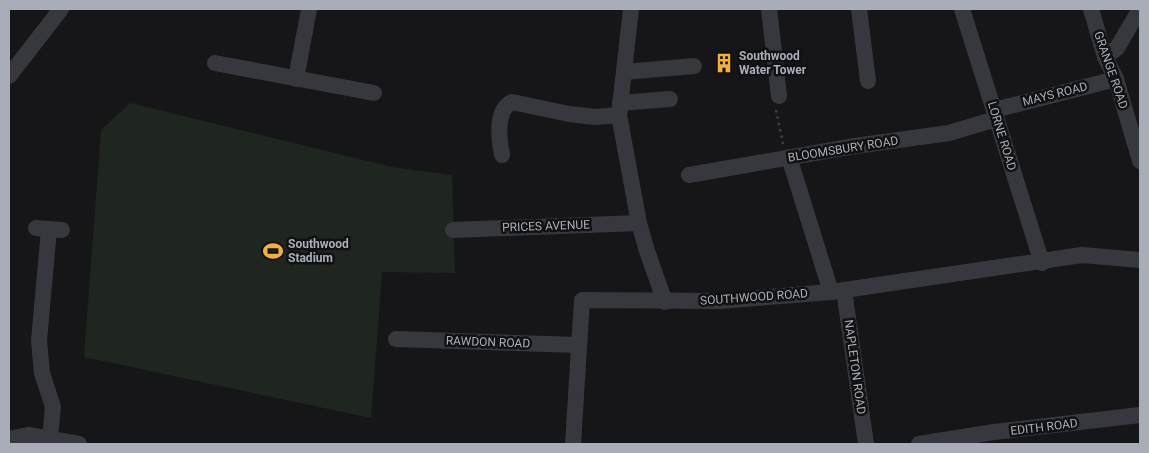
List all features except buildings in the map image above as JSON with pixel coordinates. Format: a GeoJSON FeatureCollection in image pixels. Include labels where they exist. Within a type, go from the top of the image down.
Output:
{"type":"FeatureCollection","features":[{"type":"Feature","properties":{"kind":"street"},"geometry":{"type":"LineString","coordinates":[[9,76],[61,9]]}},
{"type":"Feature","properties":{"kind":"street"},"geometry":{"type":"LineString","coordinates":[[296,79],[309,9]]}},
{"type":"Feature","properties":{"kind":"street"},"geometry":{"type":"LineString","coordinates":[[631,9],[620,109],[639,223],[666,302]]}},
{"type":"Feature","properties":{"kind":"street"},"geometry":{"type":"LineString","coordinates":[[769,9],[779,96]]}},
{"type":"Feature","properties":{"kind":"street"},"geometry":{"type":"LineString","coordinates":[[858,9],[868,81]]}},
{"type":"Feature","properties":{"kind":"street","name":"LORNE ROAD"},"geometry":{"type":"LineString","coordinates":[[962,9],[1042,262]]}},
{"type":"Feature","properties":{"kind":"street","name":"GRANGE ROAD"},"geometry":{"type":"LineString","coordinates":[[1091,9],[1105,57],[1116,79],[1140,161]]}},
{"type":"Feature","properties":{"kind":"street"},"geometry":{"type":"LineString","coordinates":[[1105,57],[1116,48],[1140,9]]}},
{"type":"Feature","properties":{"kind":"street"},"geometry":{"type":"LineString","coordinates":[[215,63],[374,93]]}},
{"type":"Feature","properties":{"kind":"street"},"geometry":{"type":"LineString","coordinates":[[624,72],[694,66]]}},
{"type":"Feature","properties":{"kind":"street","name":"MAYS ROAD"},"geometry":{"type":"LineString","coordinates":[[995,114],[1116,79]]}},
{"type":"Feature","properties":{"kind":"street"},"geometry":{"type":"LineString","coordinates":[[502,155],[498,131],[509,96],[522,102],[569,114],[596,117],[620,109],[670,99]]}},
{"type":"Feature","properties":{"kind":"street","name":"BLOOMSBURY ROAD"},"geometry":{"type":"LineString","coordinates":[[689,175],[787,157],[949,133],[995,114]]}},
{"type":"Feature","properties":{"kind":"street","name":"NAPLETON ROAD"},"geometry":{"type":"LineString","coordinates":[[787,157],[838,291],[866,444]]}},
{"type":"Feature","properties":{"kind":"street","name":"PRICES AVENUE"},"geometry":{"type":"LineString","coordinates":[[453,230],[639,223]]}},
{"type":"Feature","properties":{"kind":"street"},"geometry":{"type":"LineString","coordinates":[[49,229],[39,341],[42,373],[53,407],[50,438]]}},
{"type":"Feature","properties":{"kind":"street","name":"SOUTHWOOD ROAD"},"geometry":{"type":"LineString","coordinates":[[579,345],[582,300],[719,301],[838,291],[1082,255],[1140,260]]}},
{"type":"Feature","properties":{"kind":"street","name":"RAWDON ROAD"},"geometry":{"type":"LineString","coordinates":[[396,339],[579,345]]}},
{"type":"Feature","properties":{"kind":"street"},"geometry":{"type":"LineString","coordinates":[[573,444],[579,345]]}},
{"type":"Feature","properties":{"kind":"street","name":"EDITH ROAD"},"geometry":{"type":"LineString","coordinates":[[919,444],[994,432],[1140,415]]}},
{"type":"Feature","properties":{"kind":"street"},"geometry":{"type":"LineString","coordinates":[[9,439],[28,435],[79,444]]}},
{"type":"Feature","properties":{"kind":"path"},"geometry":{"type":"LineString","coordinates":[[779,96],[773,96],[787,157]]}},
{"type":"Feature","properties":{"kind":"shaded area","name":"Southwood Stadium"},"geometry":{"type":"Polygon","coordinates":[[[130,103],[392,167],[452,175],[455,273],[382,272],[371,418],[84,357],[101,130],[130,103]]]}},
{"type":"Feature","properties":{"kind":"place","name":"Southwood Water Tower"},"geometry":{"type":"Point","coordinates":[724,63]}},
{"type":"Feature","properties":{"kind":"place","name":"Southwood Stadium"},"geometry":{"type":"Point","coordinates":[273,251]}}]}
